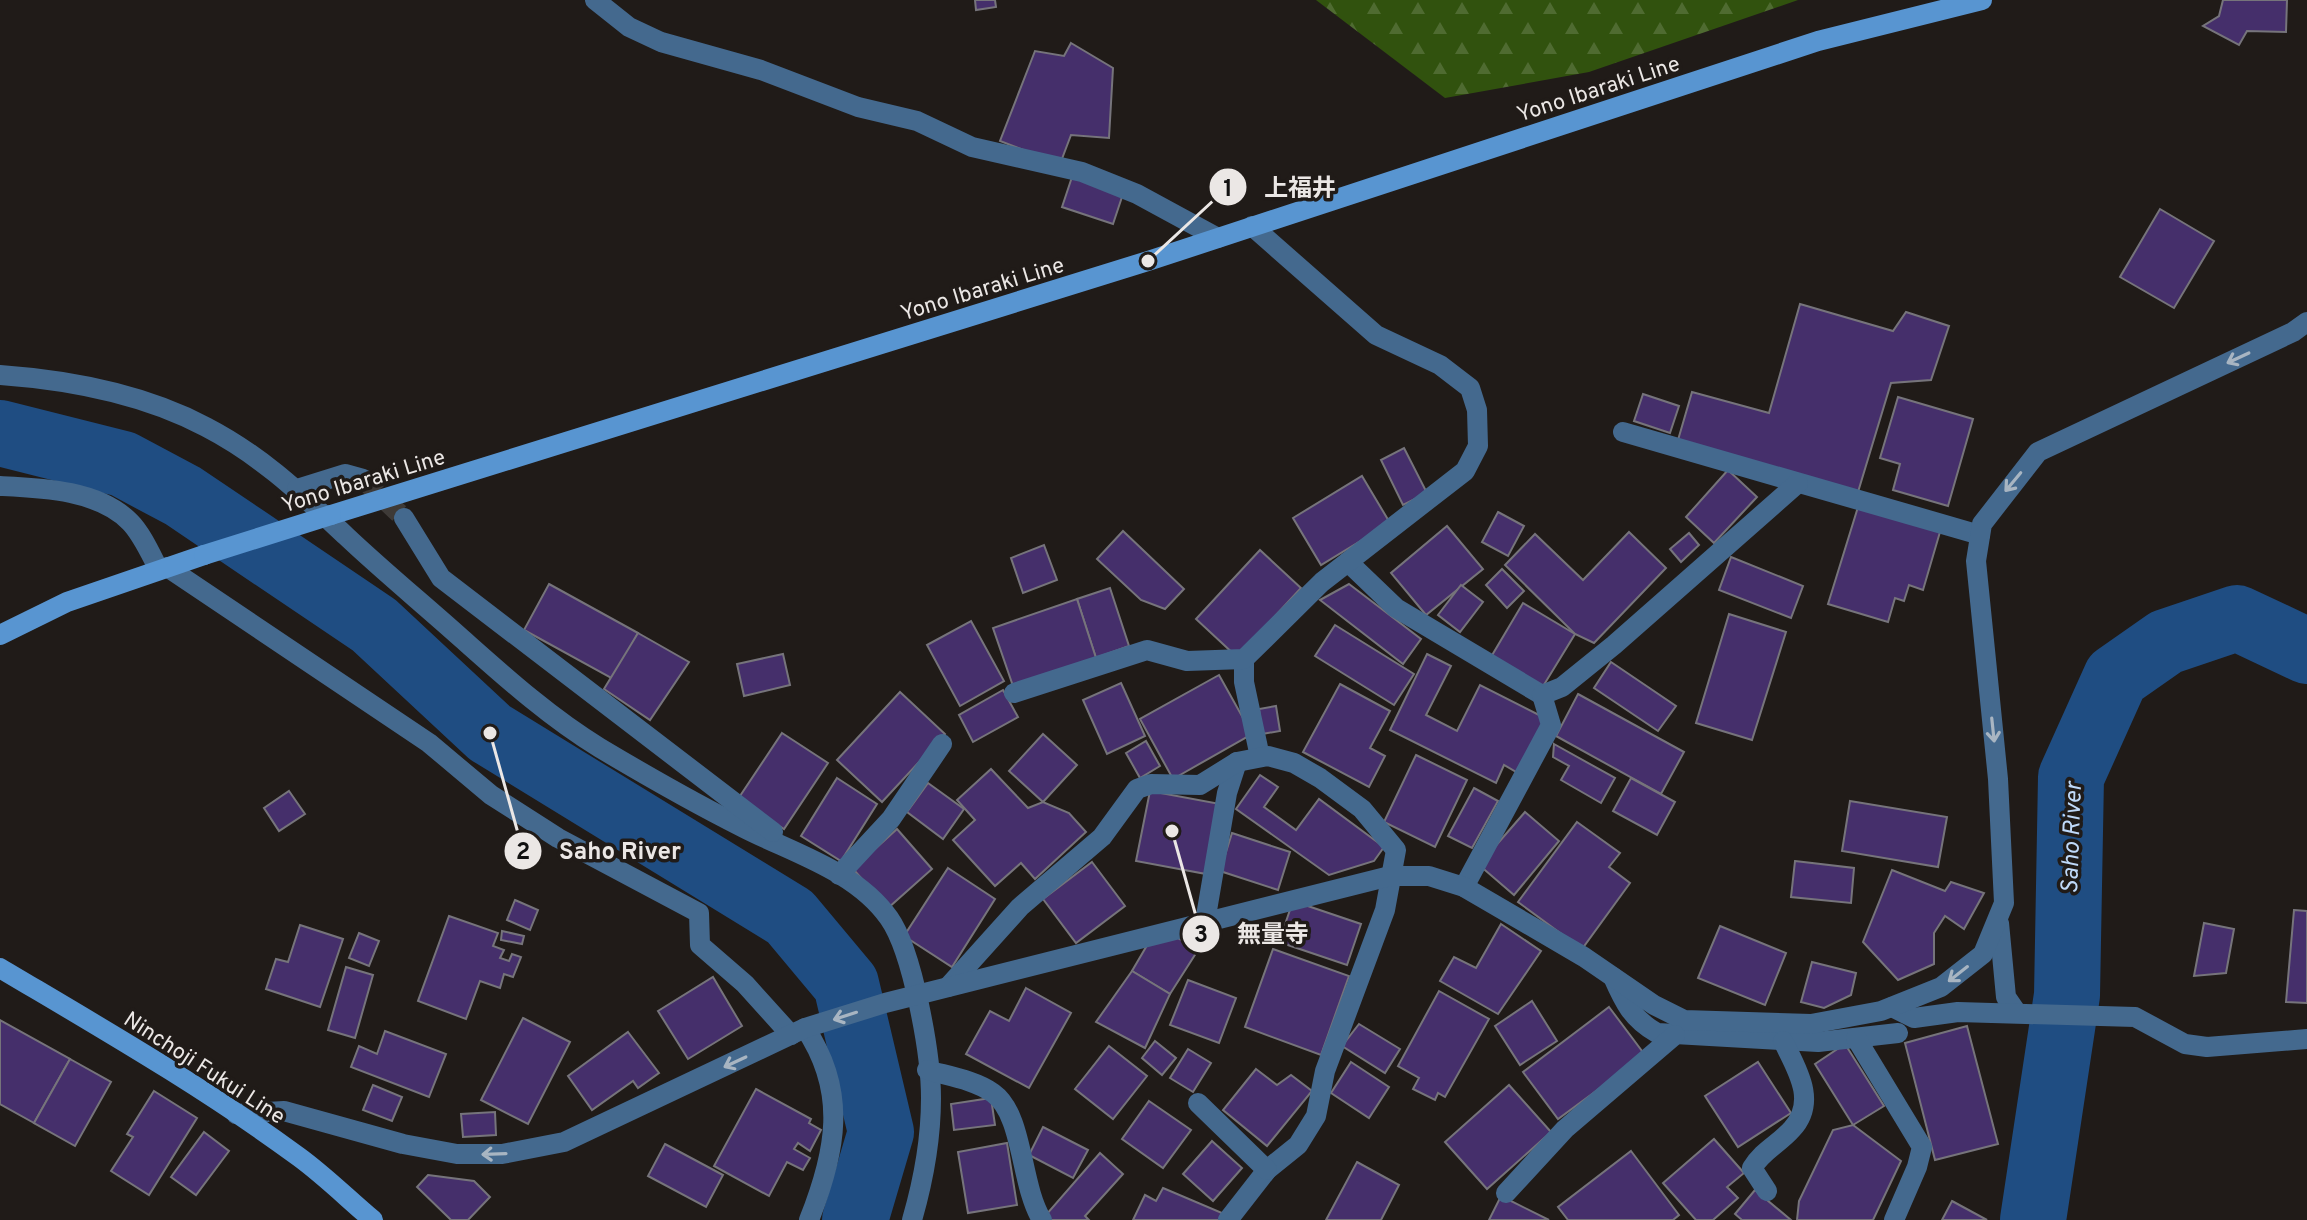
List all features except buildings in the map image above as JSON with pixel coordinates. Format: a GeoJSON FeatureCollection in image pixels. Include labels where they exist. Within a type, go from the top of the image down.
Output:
{"type":"FeatureCollection","features":[{"type":"Feature","properties":{"kind":"main road","name":"Yono Ibaraki Line"},"geometry":{"type":"LineString","coordinates":[[0,635],[67,602],[163,568],[1218,238],[1818,41],[1982,0]]}},
{"type":"Feature","properties":{"kind":"main road","name":"Ninchoji Fukui Line"},"geometry":{"type":"LineString","coordinates":[[0,968],[236,1114],[300,1158],[373,1220]]}},
{"type":"Feature","properties":{"kind":"street"},"geometry":{"type":"LineString","coordinates":[[595,0],[629,27],[661,42],[761,70],[858,107],[917,121],[972,147],[1082,172],[1137,194],[1218,238]]}},
{"type":"Feature","properties":{"kind":"street"},"geometry":{"type":"LineString","coordinates":[[1014,693],[1147,650],[1187,661],[1244,659],[1322,582],[1465,471],[1478,446],[1477,410],[1470,388],[1440,365],[1376,335],[1252,226]]}},
{"type":"Feature","properties":{"kind":"street"},"geometry":{"type":"LineString","coordinates":[[236,1114],[284,1111],[403,1144],[457,1154],[502,1154],[564,1142],[798,1032],[885,1003],[1390,876],[1429,876],[1464,887],[1654,1005],[1684,1020],[1811,1024],[1892,1007],[1941,987],[1983,954],[2004,903],[1998,779],[1976,561],[1982,524],[2038,452],[2307,322]]}},
{"type":"Feature","properties":{"kind":"street"},"geometry":{"type":"LineString","coordinates":[[0,375],[52,379],[125,397],[205,426],[297,489],[524,693],[597,747],[745,829],[804,855],[862,890],[890,919],[906,955],[916,995],[931,1097],[924,1163],[912,1220]]}},
{"type":"Feature","properties":{"kind":"street"},"geometry":{"type":"LineString","coordinates":[[1623,432],[1980,535]]}},
{"type":"Feature","properties":{"kind":"street"},"geometry":{"type":"LineString","coordinates":[[297,489],[345,474],[363,479]]}},
{"type":"Feature","properties":{"kind":"street"},"geometry":{"type":"LineString","coordinates":[[1542,695],[1562,687],[1798,483]]}},
{"type":"Feature","properties":{"kind":"street"},"geometry":{"type":"LineString","coordinates":[[0,486],[52,489],[111,506],[132,523],[163,568],[418,735],[491,795],[558,838],[699,913],[700,945],[822,1053],[830,1076],[834,1128],[826,1178],[809,1220]]}},
{"type":"Feature","properties":{"kind":"street"},"geometry":{"type":"LineString","coordinates":[[404,518],[441,578],[804,855]]}},
{"type":"Feature","properties":{"kind":"street"},"geometry":{"type":"LineString","coordinates":[[1348,562],[1396,608],[1542,695],[1551,725],[1464,887]]}},
{"type":"Feature","properties":{"kind":"street"},"geometry":{"type":"LineString","coordinates":[[1244,659],[1244,682],[1260,757]]}},
{"type":"Feature","properties":{"kind":"street"},"geometry":{"type":"LineString","coordinates":[[839,875],[891,819],[942,744]]}},
{"type":"Feature","properties":{"kind":"street"},"geometry":{"type":"LineString","coordinates":[[948,987],[1020,907],[1102,837],[1137,789],[1151,784],[1200,785],[1237,762],[1260,757],[1294,763],[1362,809],[1396,850],[1385,910],[1325,1071],[1316,1116],[1298,1145],[1267,1170],[1228,1220]]}},
{"type":"Feature","properties":{"kind":"street"},"geometry":{"type":"LineString","coordinates":[[1205,922],[1227,793],[1237,762]]}},
{"type":"Feature","properties":{"kind":"street"},"geometry":{"type":"LineString","coordinates":[[1999,915],[2001,970],[2006,997],[2017,1013]]}},
{"type":"Feature","properties":{"kind":"street"},"geometry":{"type":"LineString","coordinates":[[1613,977],[1628,1010],[1640,1023],[1657,1033],[1818,1042],[1898,1033]]}},
{"type":"Feature","properties":{"kind":"street"},"geometry":{"type":"LineString","coordinates":[[1892,1007],[1914,1018],[1958,1012],[2135,1017],[2185,1044],[2207,1047],[2307,1039]]}},
{"type":"Feature","properties":{"kind":"street"},"geometry":{"type":"LineString","coordinates":[[1506,1193],[1565,1129],[1675,1035]]}},
{"type":"Feature","properties":{"kind":"street"},"geometry":{"type":"LineString","coordinates":[[1856,1038],[1922,1147],[1917,1167],[1894,1220]]}},
{"type":"Feature","properties":{"kind":"street"},"geometry":{"type":"LineString","coordinates":[[1767,1191],[1752,1168],[1762,1152],[1793,1128],[1803,1111],[1804,1088],[1783,1041]]}},
{"type":"Feature","properties":{"kind":"street"},"geometry":{"type":"LineString","coordinates":[[927,1070],[991,1091],[1006,1104],[1031,1202],[1042,1220]]}},
{"type":"Feature","properties":{"kind":"street"},"geometry":{"type":"LineString","coordinates":[[1198,1103],[1267,1170]]}},
{"type":"Feature","properties":{"kind":"green space"},"geometry":{"type":"Polygon","coordinates":[[[1316,0],[1798,0],[1589,72],[1445,98],[1316,0]]]}},
{"type":"Feature","properties":{"kind":"waterway","name":"Saho River"},"geometry":{"type":"LineString","coordinates":[[0,433],[123,464],[183,496],[374,625],[490,733],[790,917],[846,984],[881,1132],[855,1220]]}},
{"type":"Feature","properties":{"kind":"waterway","name":"Saho River"},"geometry":{"type":"LineString","coordinates":[[2033,1220],[2067,995],[2071,777],[2116,677],[2166,642],[2237,618],[2307,651]]}},
{"type":"Feature","properties":{"kind":"tunnel"},"geometry":{"type":"LineString","coordinates":[[363,479],[404,518]]}},
{"type":"Feature","properties":{"kind":"place","name":"上福井"},"geometry":{"type":"Point","coordinates":[1148,261]}},
{"type":"Feature","properties":{"kind":"place","name":"Saho River"},"geometry":{"type":"Point","coordinates":[490,733]}},
{"type":"Feature","properties":{"kind":"place","name":"無量寺"},"geometry":{"type":"Point","coordinates":[1172,831]}}]}
